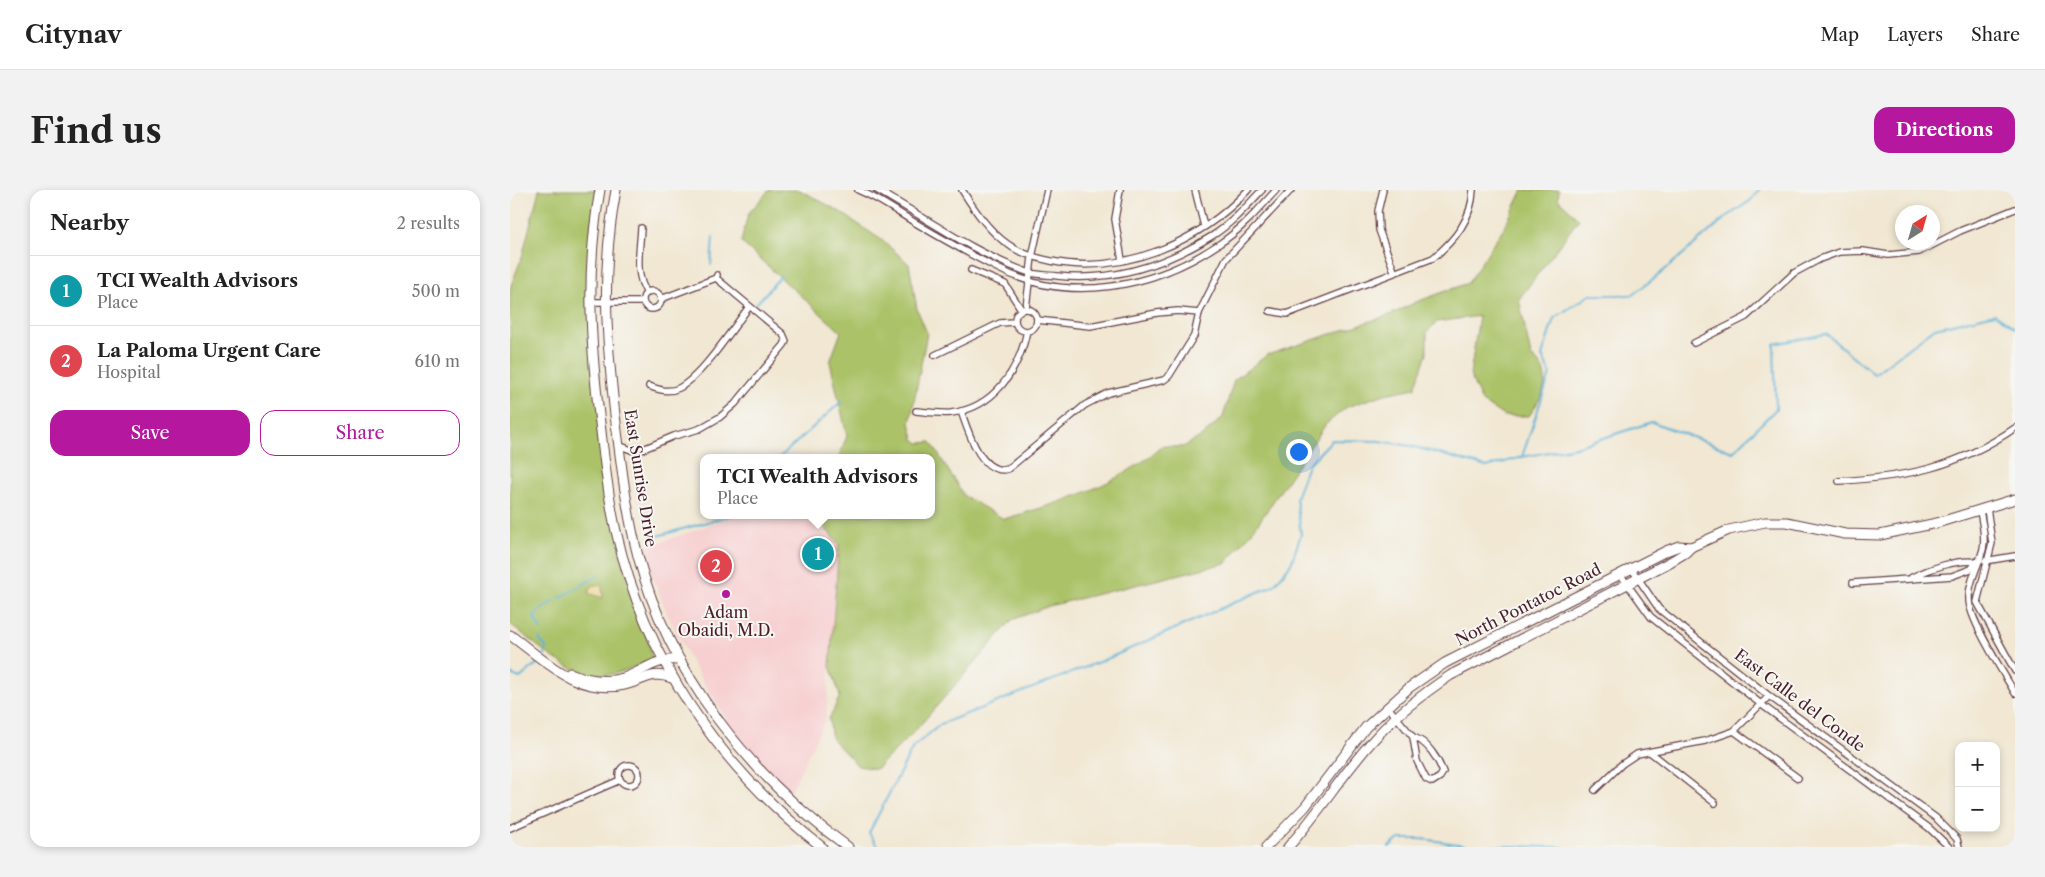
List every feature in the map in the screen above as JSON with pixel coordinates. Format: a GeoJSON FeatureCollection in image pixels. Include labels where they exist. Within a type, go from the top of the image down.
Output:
{"type":"FeatureCollection","features":[{"type":"Feature","properties":{"kind":"street","name":"East Sunrise Drive"},"geometry":{"type":"LineString","coordinates":[[600,190],[591,254],[590,302],[592,346],[608,490],[616,531],[644,622],[662,660],[695,716],[723,752],[782,815],[822,847]]}},
{"type":"Feature","properties":{"kind":"street","name":"East Sunrise Drive"},"geometry":{"type":"LineString","coordinates":[[616,190],[606,259],[605,302],[618,445],[638,557],[658,613],[681,661],[726,731],[756,767],[793,804],[848,847]]}},
{"type":"Feature","properties":{"kind":"street"},"geometry":{"type":"LineString","coordinates":[[858,190],[997,268],[1028,282],[1077,289],[1142,280],[1166,272],[1219,244],[1251,218],[1276,190]]}},
{"type":"Feature","properties":{"kind":"street"},"geometry":{"type":"LineString","coordinates":[[878,190],[1001,261],[1029,273],[1077,278],[1098,277],[1139,270],[1162,262],[1213,235],[1244,210],[1262,190]]}},
{"type":"Feature","properties":{"kind":"street"},"geometry":{"type":"LineString","coordinates":[[962,190],[968,202],[1009,246],[1032,257],[1074,266],[1108,264],[1175,244],[1219,217],[1248,190]]}},
{"type":"Feature","properties":{"kind":"street"},"geometry":{"type":"LineString","coordinates":[[1014,322],[1016,314],[1024,308],[1032,257],[1047,190]]}},
{"type":"Feature","properties":{"kind":"street"},"geometry":{"type":"LineString","coordinates":[[1120,190],[1115,219],[1122,260]]}},
{"type":"Feature","properties":{"kind":"street"},"geometry":{"type":"LineString","coordinates":[[1195,190],[1204,226]]}},
{"type":"Feature","properties":{"kind":"street"},"geometry":{"type":"LineString","coordinates":[[961,411],[972,443],[993,469],[999,473],[1008,469],[1085,405],[1108,393],[1164,380],[1169,376],[1194,336],[1199,313],[1226,259],[1291,190]]}},
{"type":"Feature","properties":{"kind":"street"},"geometry":{"type":"LineString","coordinates":[[1383,190],[1378,211],[1378,230],[1394,271]]}},
{"type":"Feature","properties":{"kind":"street"},"geometry":{"type":"LineString","coordinates":[[1270,311],[1286,314],[1394,271],[1433,258],[1450,244],[1468,217],[1473,190]]}},
{"type":"Feature","properties":{"kind":"street"},"geometry":{"type":"LineString","coordinates":[[1694,343],[1746,317],[1794,273],[1820,259],[1839,252],[1864,252],[1888,255],[1919,252],[1960,231],[2015,209]]}},
{"type":"Feature","properties":{"kind":"street"},"geometry":{"type":"LineString","coordinates":[[641,228],[640,284],[647,292],[656,292],[661,299]]}},
{"type":"Feature","properties":{"kind":"street"},"geometry":{"type":"LineString","coordinates":[[971,270],[1005,284],[1024,308],[1036,313],[1037,320],[1033,329],[1027,331],[1020,330],[1014,322]]}},
{"type":"Feature","properties":{"kind":"street"},"geometry":{"type":"LineString","coordinates":[[618,445],[634,451],[641,450],[674,436],[699,429],[720,418],[735,404],[781,349],[786,340],[783,334],[716,276],[661,299],[657,308],[651,310],[645,307],[642,302]]}},
{"type":"Feature","properties":{"kind":"street"},"geometry":{"type":"LineString","coordinates":[[642,302],[647,292]]}},
{"type":"Feature","properties":{"kind":"street"},"geometry":{"type":"LineString","coordinates":[[590,302],[642,302]]}},
{"type":"Feature","properties":{"kind":"street"},"geometry":{"type":"LineString","coordinates":[[649,386],[656,389],[672,390],[687,382],[749,306]]}},
{"type":"Feature","properties":{"kind":"street"},"geometry":{"type":"LineString","coordinates":[[1037,320],[1090,326],[1157,313],[1178,311],[1199,313]]}},
{"type":"Feature","properties":{"kind":"street"},"geometry":{"type":"LineString","coordinates":[[935,355],[1000,323],[1014,322]]}},
{"type":"Feature","properties":{"kind":"street"},"geometry":{"type":"LineString","coordinates":[[916,412],[950,413],[961,411],[990,396],[1001,386],[1018,361],[1027,331]]}},
{"type":"Feature","properties":{"kind":"street"},"geometry":{"type":"LineString","coordinates":[[1838,481],[1890,478],[1935,468],[1967,456],[2015,428]]}},
{"type":"Feature","properties":{"kind":"street"},"geometry":{"type":"LineString","coordinates":[[608,490],[624,487]]}},
{"type":"Feature","properties":{"kind":"street","name":"North Pontatoc Road"},"geometry":{"type":"LineString","coordinates":[[1266,847],[1305,807],[1366,727],[1410,687],[1445,663],[1666,551],[1679,546],[1691,547],[1748,524],[1787,522],[1845,534],[1880,535],[1984,510],[2015,498]]}},
{"type":"Feature","properties":{"kind":"street"},"geometry":{"type":"LineString","coordinates":[[1984,510],[1992,544],[1986,561],[1977,602],[2014,666],[2002,668]]}},
{"type":"Feature","properties":{"kind":"street"},"geometry":{"type":"LineString","coordinates":[[1984,510],[1984,539],[1968,601],[1975,619],[2015,693]]}},
{"type":"Feature","properties":{"kind":"street","name":"North Pontatoc Road"},"geometry":{"type":"LineString","coordinates":[[1288,847],[1316,816],[1376,736],[1418,697],[1451,675],[1686,554],[1691,547]]}},
{"type":"Feature","properties":{"kind":"street"},"geometry":{"type":"LineString","coordinates":[[1912,577],[1931,568],[1969,560],[1977,562],[2015,556]]}},
{"type":"Feature","properties":{"kind":"street"},"geometry":{"type":"LineString","coordinates":[[1853,583],[1912,577],[1931,579],[1952,576],[1971,569],[1977,562]]}},
{"type":"Feature","properties":{"kind":"street","name":"East Calle del Conde"},"geometry":{"type":"LineString","coordinates":[[1631,568],[1637,580],[1660,609],[1769,696],[1936,818],[1957,839],[1959,847]]}},
{"type":"Feature","properties":{"kind":"street","name":"East Calle del Conde"},"geometry":{"type":"LineString","coordinates":[[1620,574],[1626,585],[1651,617],[1762,704],[1860,774],[1929,828],[1949,847]]}},
{"type":"Feature","properties":{"kind":"street"},"geometry":{"type":"LineString","coordinates":[[510,635],[562,675],[578,683],[602,688],[628,684],[655,674],[672,678]]}},
{"type":"Feature","properties":{"kind":"street"},"geometry":{"type":"LineString","coordinates":[[541,658],[569,672],[600,681],[623,678],[662,660],[673,658],[681,661]]}},
{"type":"Feature","properties":{"kind":"street"},"geometry":{"type":"LineString","coordinates":[[1595,790],[1622,764],[1637,754],[1705,742],[1734,731],[1769,696]]}},
{"type":"Feature","properties":{"kind":"street"},"geometry":{"type":"LineString","coordinates":[[1387,706],[1413,737],[1417,761],[1426,779],[1432,782],[1440,777],[1443,772],[1439,762],[1418,738],[1413,737]]}},
{"type":"Feature","properties":{"kind":"street"},"geometry":{"type":"LineString","coordinates":[[1734,731],[1798,778]]}},
{"type":"Feature","properties":{"kind":"street"},"geometry":{"type":"LineString","coordinates":[[1650,752],[1715,803]]}},
{"type":"Feature","properties":{"kind":"street"},"geometry":{"type":"LineString","coordinates":[[1860,774],[1866,766]]}},
{"type":"Feature","properties":{"kind":"street"},"geometry":{"type":"LineString","coordinates":[[510,828],[620,780]]}},
{"type":"Feature","properties":{"kind":"street"},"geometry":{"type":"LineString","coordinates":[[782,815],[793,804]]}},
{"type":"Feature","properties":{"kind":"shaded area"},"geometry":{"type":"Polygon","coordinates":[[[727,519],[818,519],[839,545],[826,718],[790,793],[737,736],[694,667],[668,616],[642,549],[727,519]]]}},
{"type":"Feature","properties":{"kind":"green space"},"geometry":{"type":"Polygon","coordinates":[[[539,190],[600,190],[590,275],[608,490],[644,622],[652,659],[610,675],[591,674],[578,671],[566,665],[510,624],[510,288],[522,257],[539,190]]]}},
{"type":"Feature","properties":{"kind":"green space"},"geometry":{"type":"Polygon","coordinates":[[[769,190],[800,190],[839,211],[883,241],[909,264],[917,309],[927,333],[910,423],[914,439],[919,443],[931,442],[964,496],[1004,519],[1088,491],[1127,472],[1162,446],[1183,447],[1202,436],[1223,417],[1234,380],[1267,355],[1392,314],[1416,302],[1468,283],[1506,224],[1523,190],[1559,190],[1558,199],[1579,219],[1519,299],[1531,356],[1543,370],[1545,377],[1543,392],[1529,416],[1504,416],[1482,402],[1470,375],[1479,316],[1437,322],[1427,332],[1427,353],[1415,388],[1385,394],[1347,407],[1326,424],[1255,528],[1226,563],[1049,606],[1012,620],[915,731],[876,769],[858,766],[832,739],[829,719],[840,696],[830,666],[839,545],[818,519],[935,519],[935,454],[840,454],[847,436],[830,362],[841,332],[741,242],[748,214],[769,190]]]}},
{"type":"Feature","properties":{"kind":"sand"},"geometry":{"type":"Polygon","coordinates":[[[593,585],[602,586],[603,598],[588,593],[593,585]]]}},
{"type":"Feature","properties":{"kind":"waterway"},"geometry":{"type":"LineString","coordinates":[[878,847],[869,833],[913,747],[941,724],[1109,658],[1274,585],[1291,564],[1301,534],[1296,498],[1308,465],[1332,440],[1379,441],[1411,446],[1487,467],[1522,457],[1550,374],[1542,356],[1554,318],[1590,295],[1632,295],[1660,274],[1725,218],[1750,201],[1759,190]]}},
{"type":"Feature","properties":{"kind":"waterway"},"geometry":{"type":"LineString","coordinates":[[711,265],[713,237]]}},
{"type":"Feature","properties":{"kind":"waterway"},"geometry":{"type":"LineString","coordinates":[[757,303],[781,276]]}},
{"type":"Feature","properties":{"kind":"waterway"},"geometry":{"type":"LineString","coordinates":[[1522,457],[1576,447],[1652,422],[1733,452],[1776,409],[1774,344],[1826,334],[1874,374],[1935,328],[1995,314],[2015,328]]}},
{"type":"Feature","properties":{"kind":"waterway"},"geometry":{"type":"LineString","coordinates":[[783,454],[841,402]]}},
{"type":"Feature","properties":{"kind":"waterway"},"geometry":{"type":"LineString","coordinates":[[650,538],[719,519]]}},
{"type":"Feature","properties":{"kind":"waterway"},"geometry":{"type":"LineString","coordinates":[[560,598],[600,574]]}},
{"type":"Feature","properties":{"kind":"waterway"},"geometry":{"type":"LineString","coordinates":[[541,630],[534,618],[537,612],[554,601]]}},
{"type":"Feature","properties":{"kind":"waterway"},"geometry":{"type":"LineString","coordinates":[[540,638],[540,641],[546,647],[545,655]]}},
{"type":"Feature","properties":{"kind":"waterway"},"geometry":{"type":"LineString","coordinates":[[510,674],[520,678],[540,661]]}},
{"type":"Feature","properties":{"kind":"waterway"},"geometry":{"type":"LineString","coordinates":[[1389,847],[1399,839],[1423,839],[1471,846],[1563,847]]}},
{"type":"Feature","properties":{"kind":"place","name":"TCI Wealth Advisors"},"geometry":{"type":"Point","coordinates":[818,554]}},
{"type":"Feature","properties":{"kind":"place","name":"La Paloma Urgent Care"},"geometry":{"type":"Point","coordinates":[716,566]}},
{"type":"Feature","properties":{"kind":"place","name":"Adam Obaidi, M.D."},"geometry":{"type":"Point","coordinates":[726,594]}}]}
